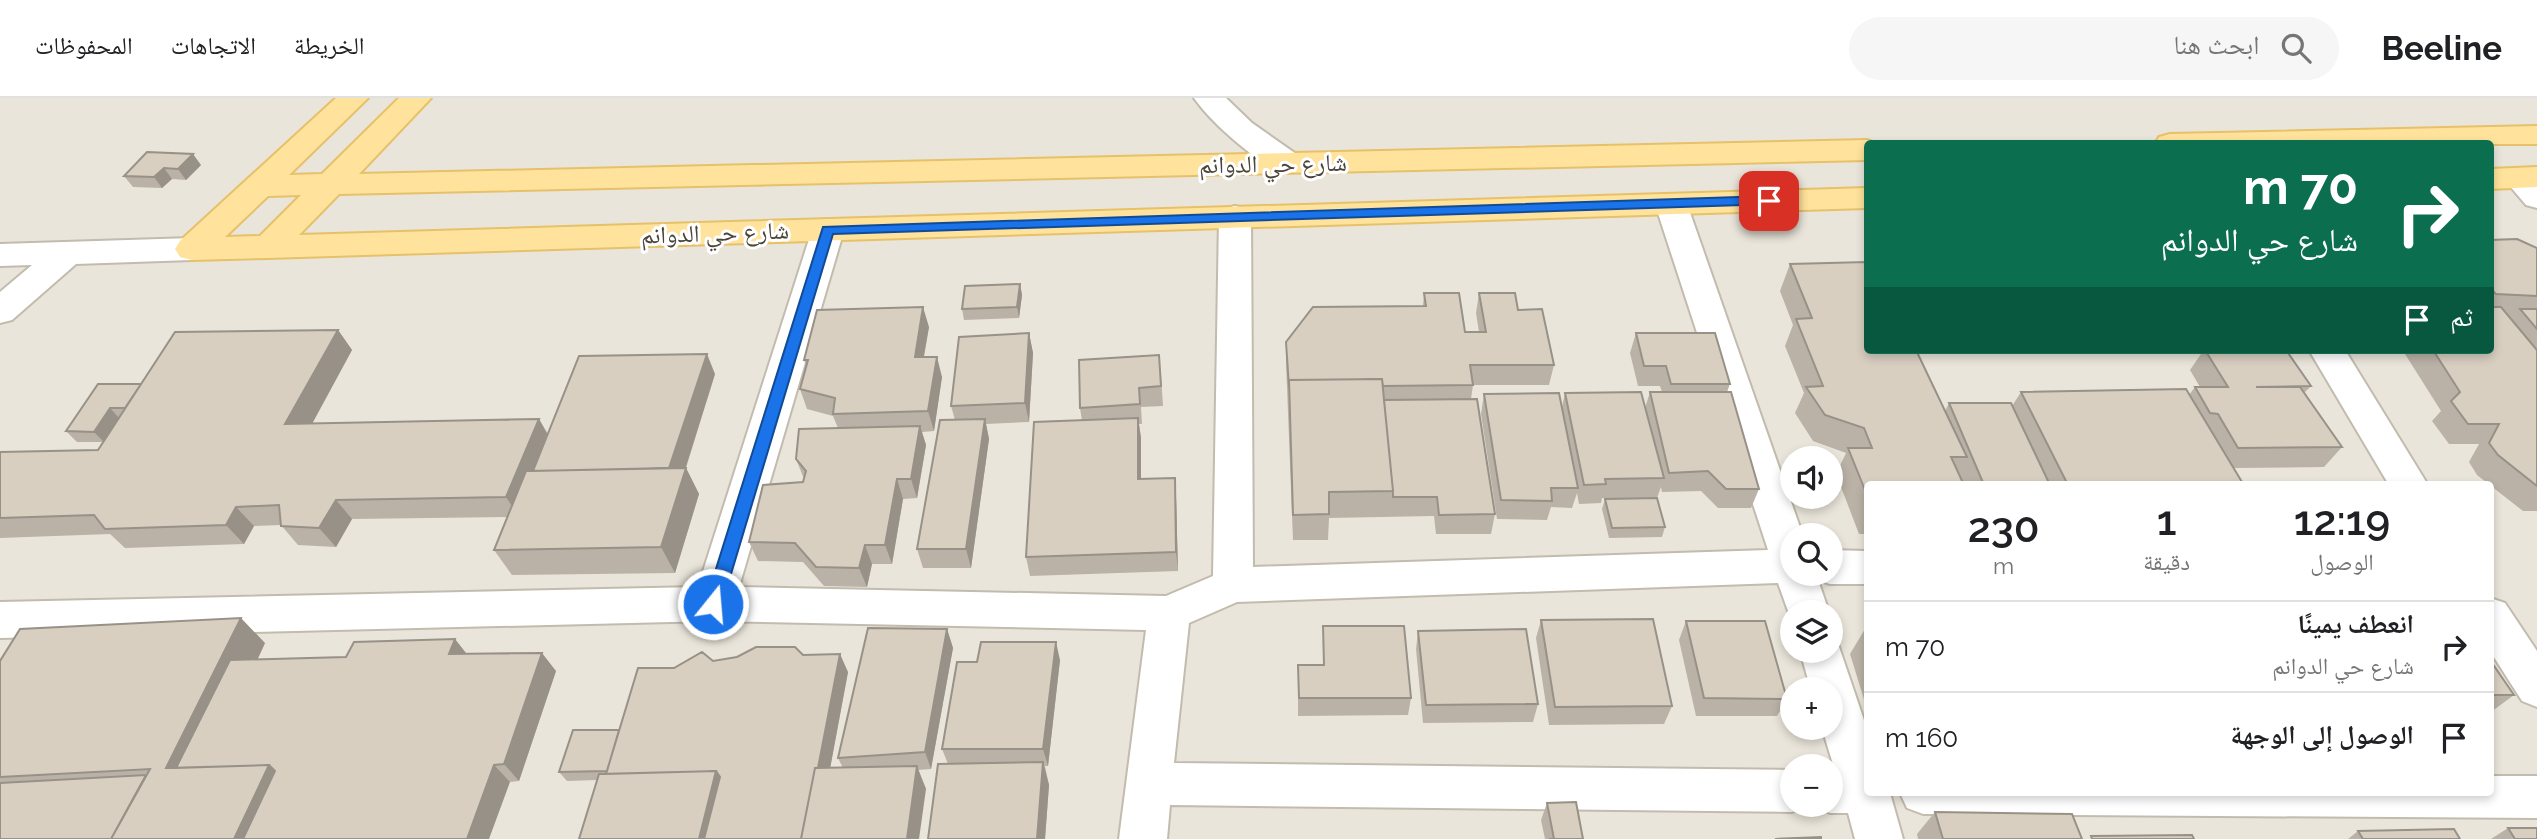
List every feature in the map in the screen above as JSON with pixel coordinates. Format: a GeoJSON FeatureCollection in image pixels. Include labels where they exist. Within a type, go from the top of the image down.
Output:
{"type":"FeatureCollection","features":[{"type":"Feature","properties":{"kind":"main road"},"geometry":{"type":"LineString","coordinates":[[192,249],[353,98]]}},
{"type":"Feature","properties":{"kind":"main road"},"geometry":{"type":"LineString","coordinates":[[268,247],[416,98]]}},
{"type":"Feature","properties":{"kind":"main road"},"geometry":{"type":"LineString","coordinates":[[2333,140],[2537,135]]}},
{"type":"Feature","properties":{"kind":"main road","name":"شارع حي الدوانم"},"geometry":{"type":"LineString","coordinates":[[259,187],[1864,150]]}},
{"type":"Feature","properties":{"kind":"main road","name":"شارع حي الدوانم"},"geometry":{"type":"LineString","coordinates":[[192,249],[1864,198]]}},
{"type":"Feature","properties":{"kind":"street"},"geometry":{"type":"LineString","coordinates":[[1209,98],[1241,130],[1287,163]]}},
{"type":"Feature","properties":{"kind":"street"},"geometry":{"type":"LineString","coordinates":[[1671,204],[1780,528]]}},
{"type":"Feature","properties":{"kind":"street"},"geometry":{"type":"LineString","coordinates":[[1233,585],[1234,217]]}},
{"type":"Feature","properties":{"kind":"street"},"geometry":{"type":"LineString","coordinates":[[713,604],[828,230]]}},
{"type":"Feature","properties":{"kind":"street"},"geometry":{"type":"LineString","coordinates":[[0,255],[192,249]]}},
{"type":"Feature","properties":{"kind":"street"},"geometry":{"type":"LineString","coordinates":[[0,311],[67,253]]}},
{"type":"Feature","properties":{"kind":"street"},"geometry":{"type":"LineString","coordinates":[[2329,354],[2407,481]]}},
{"type":"Feature","properties":{"kind":"street"},"geometry":{"type":"LineString","coordinates":[[0,620],[713,604],[1169,614],[1233,585],[1780,564]]}},
{"type":"Feature","properties":{"kind":"street"},"geometry":{"type":"LineString","coordinates":[[1843,567],[1864,568]]}},
{"type":"Feature","properties":{"kind":"street"},"geometry":{"type":"LineString","coordinates":[[1143,839],[1169,614]]}},
{"type":"Feature","properties":{"kind":"street"},"geometry":{"type":"LineString","coordinates":[[2494,621],[2537,688]]}},
{"type":"Feature","properties":{"kind":"street"},"geometry":{"type":"LineString","coordinates":[[1825,663],[1864,783]]}},
{"type":"Feature","properties":{"kind":"street"},"geometry":{"type":"LineString","coordinates":[[1149,784],[1780,792]]}},
{"type":"Feature","properties":{"kind":"street"},"geometry":{"type":"LineString","coordinates":[[1843,792],[1864,792]]}},
{"type":"Feature","properties":{"kind":"street"},"geometry":{"type":"LineString","coordinates":[[1868,796],[1879,839]]}},
{"type":"Feature","properties":{"kind":"street"},"geometry":{"type":"LineString","coordinates":[[2384,796],[2537,797]]}},
{"type":"Feature","properties":{"kind":"shaded area"},"geometry":{"type":"Polygon","coordinates":[[[0,98],[2537,98],[2537,839],[0,839],[0,98]]]}},
{"type":"Feature","properties":{"kind":"building"},"geometry":{"type":"Polygon","coordinates":[[[147,152],[193,154],[178,169],[164,168],[154,177],[124,176],[147,152]]]}},
{"type":"Feature","properties":{"kind":"building"},"geometry":{"type":"Polygon","coordinates":[[[2517,239],[2537,248],[2537,296],[2494,292],[2494,240],[2517,239]]]}},
{"type":"Feature","properties":{"kind":"building"},"geometry":{"type":"Polygon","coordinates":[[[1864,262],[1864,354],[1918,354],[1967,457],[1951,457],[1962,481],[1864,481],[1864,488],[1848,448],[1872,448],[1864,428],[1825,415],[1806,387],[1823,386],[1796,319],[1812,318],[1790,264],[1864,262]]]}},
{"type":"Feature","properties":{"kind":"building"},"geometry":{"type":"Polygon","coordinates":[[[1020,284],[1017,307],[962,309],[965,286],[1020,284]]]}},
{"type":"Feature","properties":{"kind":"building"},"geometry":{"type":"Polygon","coordinates":[[[1424,293],[1459,293],[1465,332],[1486,332],[1479,293],[1515,293],[1518,310],[1542,309],[1554,365],[1470,365],[1473,385],[1383,386],[1382,379],[1289,380],[1289,387],[1286,342],[1313,307],[1426,306],[1424,293]]]}},
{"type":"Feature","properties":{"kind":"building"},"geometry":{"type":"Polygon","coordinates":[[[923,307],[915,357],[937,357],[928,411],[833,414],[835,398],[800,389],[808,360],[804,360],[817,310],[923,307]]]}},
{"type":"Feature","properties":{"kind":"building"},"geometry":{"type":"Polygon","coordinates":[[[2494,307],[2501,307],[2537,350],[2537,486],[2498,455],[2489,443],[2499,424],[2468,424],[2451,401],[2460,392],[2436,354],[2494,354],[2494,307]]]}},
{"type":"Feature","properties":{"kind":"building"},"geometry":{"type":"Polygon","coordinates":[[[2520,309],[2537,309],[2537,329],[2520,309]]]}},
{"type":"Feature","properties":{"kind":"building"},"geometry":{"type":"Polygon","coordinates":[[[338,330],[285,424],[539,419],[506,497],[336,500],[319,528],[281,526],[279,505],[236,507],[226,525],[105,529],[94,515],[0,518],[0,452],[98,450],[175,332],[338,330]]]}},
{"type":"Feature","properties":{"kind":"building"},"geometry":{"type":"Polygon","coordinates":[[[1029,333],[1025,403],[951,406],[959,337],[1029,333]]]}},
{"type":"Feature","properties":{"kind":"building"},"geometry":{"type":"Polygon","coordinates":[[[1636,333],[1715,333],[1730,384],[1671,384],[1666,366],[1644,366],[1636,333]]]}},
{"type":"Feature","properties":{"kind":"building"},"geometry":{"type":"Polygon","coordinates":[[[707,354],[669,468],[533,471],[579,356],[707,354]]]}},
{"type":"Feature","properties":{"kind":"building"},"geometry":{"type":"Polygon","coordinates":[[[2207,354],[2289,354],[2311,386],[2256,387],[2300,387],[2342,447],[2238,448],[2218,414],[2210,413],[2195,387],[2228,387],[2207,354]]]}},
{"type":"Feature","properties":{"kind":"building"},"geometry":{"type":"Polygon","coordinates":[[[1159,355],[1161,386],[1139,388],[1140,404],[1080,408],[1079,360],[1159,355]]]}},
{"type":"Feature","properties":{"kind":"building"},"geometry":{"type":"Polygon","coordinates":[[[1382,379],[1393,491],[1329,492],[1329,514],[1293,515],[1289,380],[1382,379]]]}},
{"type":"Feature","properties":{"kind":"building"},"geometry":{"type":"Polygon","coordinates":[[[98,384],[141,384],[125,408],[110,408],[94,432],[66,431],[98,384]]]}},
{"type":"Feature","properties":{"kind":"building"},"geometry":{"type":"Polygon","coordinates":[[[2186,389],[2241,481],[2066,481],[2021,392],[2186,389]]]}},
{"type":"Feature","properties":{"kind":"building"},"geometry":{"type":"Polygon","coordinates":[[[1641,392],[1664,478],[1605,479],[1606,484],[1584,485],[1565,393],[1641,392]]]}},
{"type":"Feature","properties":{"kind":"building"},"geometry":{"type":"Polygon","coordinates":[[[1650,392],[1731,392],[1759,489],[1726,489],[1708,471],[1669,473],[1650,392]]]}},
{"type":"Feature","properties":{"kind":"building"},"geometry":{"type":"Polygon","coordinates":[[[1559,393],[1578,488],[1551,488],[1552,501],[1501,500],[1484,394],[1559,393]]]}},
{"type":"Feature","properties":{"kind":"building"},"geometry":{"type":"Polygon","coordinates":[[[1477,399],[1495,514],[1439,515],[1437,497],[1393,497],[1384,400],[1477,399]]]}},
{"type":"Feature","properties":{"kind":"building"},"geometry":{"type":"Polygon","coordinates":[[[1949,403],[2011,403],[2048,481],[1982,481],[1949,403]]]}},
{"type":"Feature","properties":{"kind":"building"},"geometry":{"type":"Polygon","coordinates":[[[1138,418],[1138,479],[1175,478],[1176,552],[1026,557],[1034,422],[1138,418]]]}},
{"type":"Feature","properties":{"kind":"building"},"geometry":{"type":"Polygon","coordinates":[[[985,419],[966,549],[917,549],[940,420],[985,419]]]}},
{"type":"Feature","properties":{"kind":"building"},"geometry":{"type":"Polygon","coordinates":[[[920,426],[911,479],[897,479],[885,545],[865,545],[859,568],[816,567],[795,543],[749,542],[763,485],[803,482],[806,471],[796,459],[799,429],[920,426]]]}},
{"type":"Feature","properties":{"kind":"building"},"geometry":{"type":"Polygon","coordinates":[[[686,468],[661,547],[494,550],[526,471],[686,468]]]}},
{"type":"Feature","properties":{"kind":"building"},"geometry":{"type":"Polygon","coordinates":[[[1657,498],[1665,527],[1612,528],[1605,499],[1657,498]]]}},
{"type":"Feature","properties":{"kind":"building"},"geometry":{"type":"Polygon","coordinates":[[[241,618],[166,768],[269,765],[234,839],[111,839],[150,769],[0,777],[0,661],[20,629],[241,618]]]}},
{"type":"Feature","properties":{"kind":"building"},"geometry":{"type":"Polygon","coordinates":[[[1653,619],[1672,706],[1555,707],[1541,620],[1653,619]]]}},
{"type":"Feature","properties":{"kind":"building"},"geometry":{"type":"Polygon","coordinates":[[[1686,621],[1765,621],[1781,677],[1780,699],[1704,698],[1686,621]]]}},
{"type":"Feature","properties":{"kind":"building"},"geometry":{"type":"Polygon","coordinates":[[[1323,626],[1404,626],[1411,698],[1299,698],[1298,665],[1324,665],[1323,626]]]}},
{"type":"Feature","properties":{"kind":"building"},"geometry":{"type":"Polygon","coordinates":[[[868,628],[947,629],[925,752],[838,758],[868,628]]]}},
{"type":"Feature","properties":{"kind":"building"},"geometry":{"type":"Polygon","coordinates":[[[1526,629],[1538,704],[1426,705],[1418,631],[1526,629]]]}},
{"type":"Feature","properties":{"kind":"building"},"geometry":{"type":"Polygon","coordinates":[[[455,639],[449,654],[542,653],[504,764],[494,765],[467,839],[243,839],[275,771],[269,765],[176,768],[230,660],[346,657],[354,642],[455,639]]]}},
{"type":"Feature","properties":{"kind":"building"},"geometry":{"type":"Polygon","coordinates":[[[981,642],[1056,642],[1043,749],[942,749],[957,662],[977,662],[981,642]]]}},
{"type":"Feature","properties":{"kind":"building"},"geometry":{"type":"Polygon","coordinates":[[[756,647],[795,647],[803,655],[840,654],[801,839],[704,839],[720,777],[716,771],[606,774],[638,668],[674,668],[702,652],[713,661],[737,657],[756,647]]]}},
{"type":"Feature","properties":{"kind":"building"},"geometry":{"type":"Polygon","coordinates":[[[2494,666],[2514,695],[2494,695],[2494,666]]]}},
{"type":"Feature","properties":{"kind":"building"},"geometry":{"type":"Polygon","coordinates":[[[573,730],[619,730],[607,771],[559,772],[573,730]]]}},
{"type":"Feature","properties":{"kind":"building"},"geometry":{"type":"Polygon","coordinates":[[[1043,762],[1037,839],[928,839],[938,764],[1043,762]]]}},
{"type":"Feature","properties":{"kind":"building"},"geometry":{"type":"Polygon","coordinates":[[[917,766],[907,839],[801,839],[815,768],[917,766]]]}},
{"type":"Feature","properties":{"kind":"building"},"geometry":{"type":"Polygon","coordinates":[[[716,771],[699,839],[579,839],[599,774],[716,771]]]}},
{"type":"Feature","properties":{"kind":"building"},"geometry":{"type":"Polygon","coordinates":[[[146,775],[111,839],[0,839],[0,783],[146,775]]]}},
{"type":"Feature","properties":{"kind":"building"},"geometry":{"type":"Polygon","coordinates":[[[1576,802],[1583,839],[1554,839],[1547,803],[1576,802]]]}},
{"type":"Feature","properties":{"kind":"building"},"geometry":{"type":"Polygon","coordinates":[[[1935,812],[2072,814],[2082,839],[1943,839],[1935,812]]]}},
{"type":"Feature","properties":{"kind":"building"},"geometry":{"type":"Polygon","coordinates":[[[2508,828],[2537,828],[2537,839],[2515,839],[2508,828]]]}},
{"type":"Feature","properties":{"kind":"building"},"geometry":{"type":"Polygon","coordinates":[[[2454,829],[2460,839],[2363,839],[2358,831],[2454,829]]]}},
{"type":"Feature","properties":{"kind":"building"},"geometry":{"type":"Polygon","coordinates":[[[2192,835],[2194,839],[2092,839],[2091,836],[2192,835]]]}},
{"type":"Feature","properties":{"kind":"building"},"geometry":{"type":"Polygon","coordinates":[[[1821,837],[1821,839],[1775,839],[1821,837]]]}},
{"type":"Feature","properties":{"kind":"route"},"geometry":{"type":"LineString","coordinates":[[713,604],[828,230],[1769,201]]}}]}
